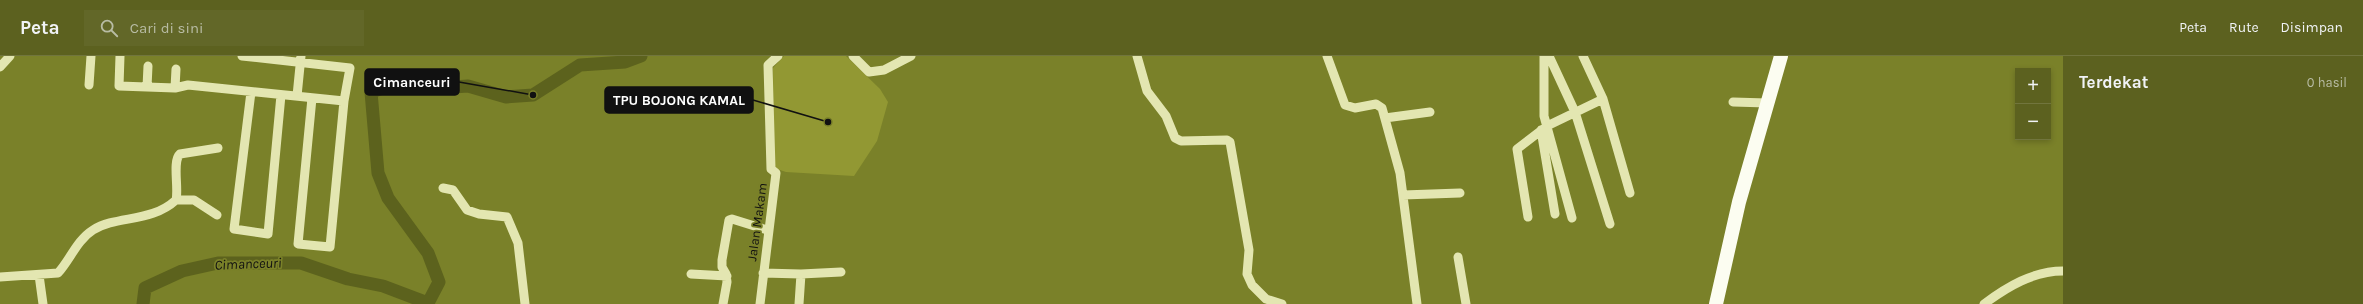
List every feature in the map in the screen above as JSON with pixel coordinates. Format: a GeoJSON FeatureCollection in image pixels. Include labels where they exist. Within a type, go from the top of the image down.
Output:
{"type":"FeatureCollection","features":[{"type":"Feature","properties":{"kind":"main road"},"geometry":{"type":"LineString","coordinates":[[1716,304],[1739,202],[1781,56]]}},
{"type":"Feature","properties":{"kind":"street"},"geometry":{"type":"LineString","coordinates":[[0,67],[10,56]]}},
{"type":"Feature","properties":{"kind":"street"},"geometry":{"type":"LineString","coordinates":[[89,85],[92,56]]}},
{"type":"Feature","properties":{"kind":"street"},"geometry":{"type":"LineString","coordinates":[[120,56],[119,86],[175,88],[188,85],[344,101]]}},
{"type":"Feature","properties":{"kind":"street"},"geometry":{"type":"LineString","coordinates":[[242,56],[301,59],[350,68],[344,101],[330,247],[298,244],[312,98]]}},
{"type":"Feature","properties":{"kind":"street","name":"Jalan Makam"},"geometry":{"type":"LineString","coordinates":[[760,304],[776,173],[771,169],[768,65],[778,56]]}},
{"type":"Feature","properties":{"kind":"street"},"geometry":{"type":"LineString","coordinates":[[853,56],[869,72],[884,70],[911,56]]}},
{"type":"Feature","properties":{"kind":"street"},"geometry":{"type":"LineString","coordinates":[[1137,56],[1147,91],[1166,116],[1175,138],[1182,141],[1227,140],[1230,142],[1249,250],[1247,274],[1254,286],[1266,299],[1282,304]]}},
{"type":"Feature","properties":{"kind":"street"},"geometry":{"type":"LineString","coordinates":[[1327,56],[1343,103],[1351,108],[1376,104],[1382,108],[1400,174],[1404,195],[1417,304]]}},
{"type":"Feature","properties":{"kind":"street"},"geometry":{"type":"LineString","coordinates":[[1544,56],[1544,128],[1555,214]]}},
{"type":"Feature","properties":{"kind":"street"},"geometry":{"type":"LineString","coordinates":[[1549,56],[1575,112],[1610,224]]}},
{"type":"Feature","properties":{"kind":"street"},"geometry":{"type":"LineString","coordinates":[[1583,56],[1603,99],[1630,193]]}},
{"type":"Feature","properties":{"kind":"street"},"geometry":{"type":"LineString","coordinates":[[297,96],[301,59]]}},
{"type":"Feature","properties":{"kind":"street"},"geometry":{"type":"LineString","coordinates":[[147,87],[148,66]]}},
{"type":"Feature","properties":{"kind":"street"},"geometry":{"type":"LineString","coordinates":[[175,88],[176,68]]}},
{"type":"Feature","properties":{"kind":"street"},"geometry":{"type":"LineString","coordinates":[[251,92],[234,229],[268,234],[281,95]]}},
{"type":"Feature","properties":{"kind":"street"},"geometry":{"type":"LineString","coordinates":[[1528,217],[1517,149],[1544,128],[1603,99]]}},
{"type":"Feature","properties":{"kind":"street"},"geometry":{"type":"LineString","coordinates":[[1733,102],[1767,103]]}},
{"type":"Feature","properties":{"kind":"street"},"geometry":{"type":"LineString","coordinates":[[1385,118],[1430,112]]}},
{"type":"Feature","properties":{"kind":"street"},"geometry":{"type":"LineString","coordinates":[[1544,128],[1572,218]]}},
{"type":"Feature","properties":{"kind":"street"},"geometry":{"type":"LineString","coordinates":[[176,200],[177,156],[182,153],[218,148]]}},
{"type":"Feature","properties":{"kind":"street"},"geometry":{"type":"LineString","coordinates":[[443,188],[453,190],[467,210],[479,214],[507,217],[518,243],[525,304]]}},
{"type":"Feature","properties":{"kind":"street"},"geometry":{"type":"LineString","coordinates":[[1404,195],[1460,193]]}},
{"type":"Feature","properties":{"kind":"street"},"geometry":{"type":"LineString","coordinates":[[0,277],[58,273],[92,231],[161,211],[176,200],[186,198],[194,200],[218,215]]}},
{"type":"Feature","properties":{"kind":"street"},"geometry":{"type":"LineString","coordinates":[[723,304],[727,276],[722,265],[729,220],[732,219],[764,228]]}},
{"type":"Feature","properties":{"kind":"street"},"geometry":{"type":"LineString","coordinates":[[1458,257],[1466,304]]}},
{"type":"Feature","properties":{"kind":"street"},"geometry":{"type":"LineString","coordinates":[[1984,304],[1998,294],[2032,276],[2063,271]]}},
{"type":"Feature","properties":{"kind":"street"},"geometry":{"type":"LineString","coordinates":[[763,273],[801,274],[841,272]]}},
{"type":"Feature","properties":{"kind":"street"},"geometry":{"type":"LineString","coordinates":[[691,274],[727,276]]}},
{"type":"Feature","properties":{"kind":"street"},"geometry":{"type":"LineString","coordinates":[[799,304],[801,274]]}},
{"type":"Feature","properties":{"kind":"street"},"geometry":{"type":"LineString","coordinates":[[39,275],[43,304]]}},
{"type":"Feature","properties":{"kind":"green space"},"geometry":{"type":"Polygon","coordinates":[[[784,56],[846,56],[880,89],[888,102],[877,141],[854,176],[786,172],[774,168],[773,68],[784,56]]]}},
{"type":"Feature","properties":{"kind":"waterway","name":"Cimanceuri"},"geometry":{"type":"LineString","coordinates":[[143,304],[145,288],[182,271],[218,263],[301,263],[348,279],[383,286],[428,303],[439,282],[428,253],[388,198],[378,173],[371,92],[394,84],[439,88],[468,86],[506,97],[533,95],[580,65],[625,62],[641,56]]}},
{"type":"Feature","properties":{"kind":"place","name":"Cimanceuri"},"geometry":{"type":"Point","coordinates":[533,95]}},
{"type":"Feature","properties":{"kind":"place","name":"TPU BOJONG KAMAL"},"geometry":{"type":"Point","coordinates":[828,122]}}]}
